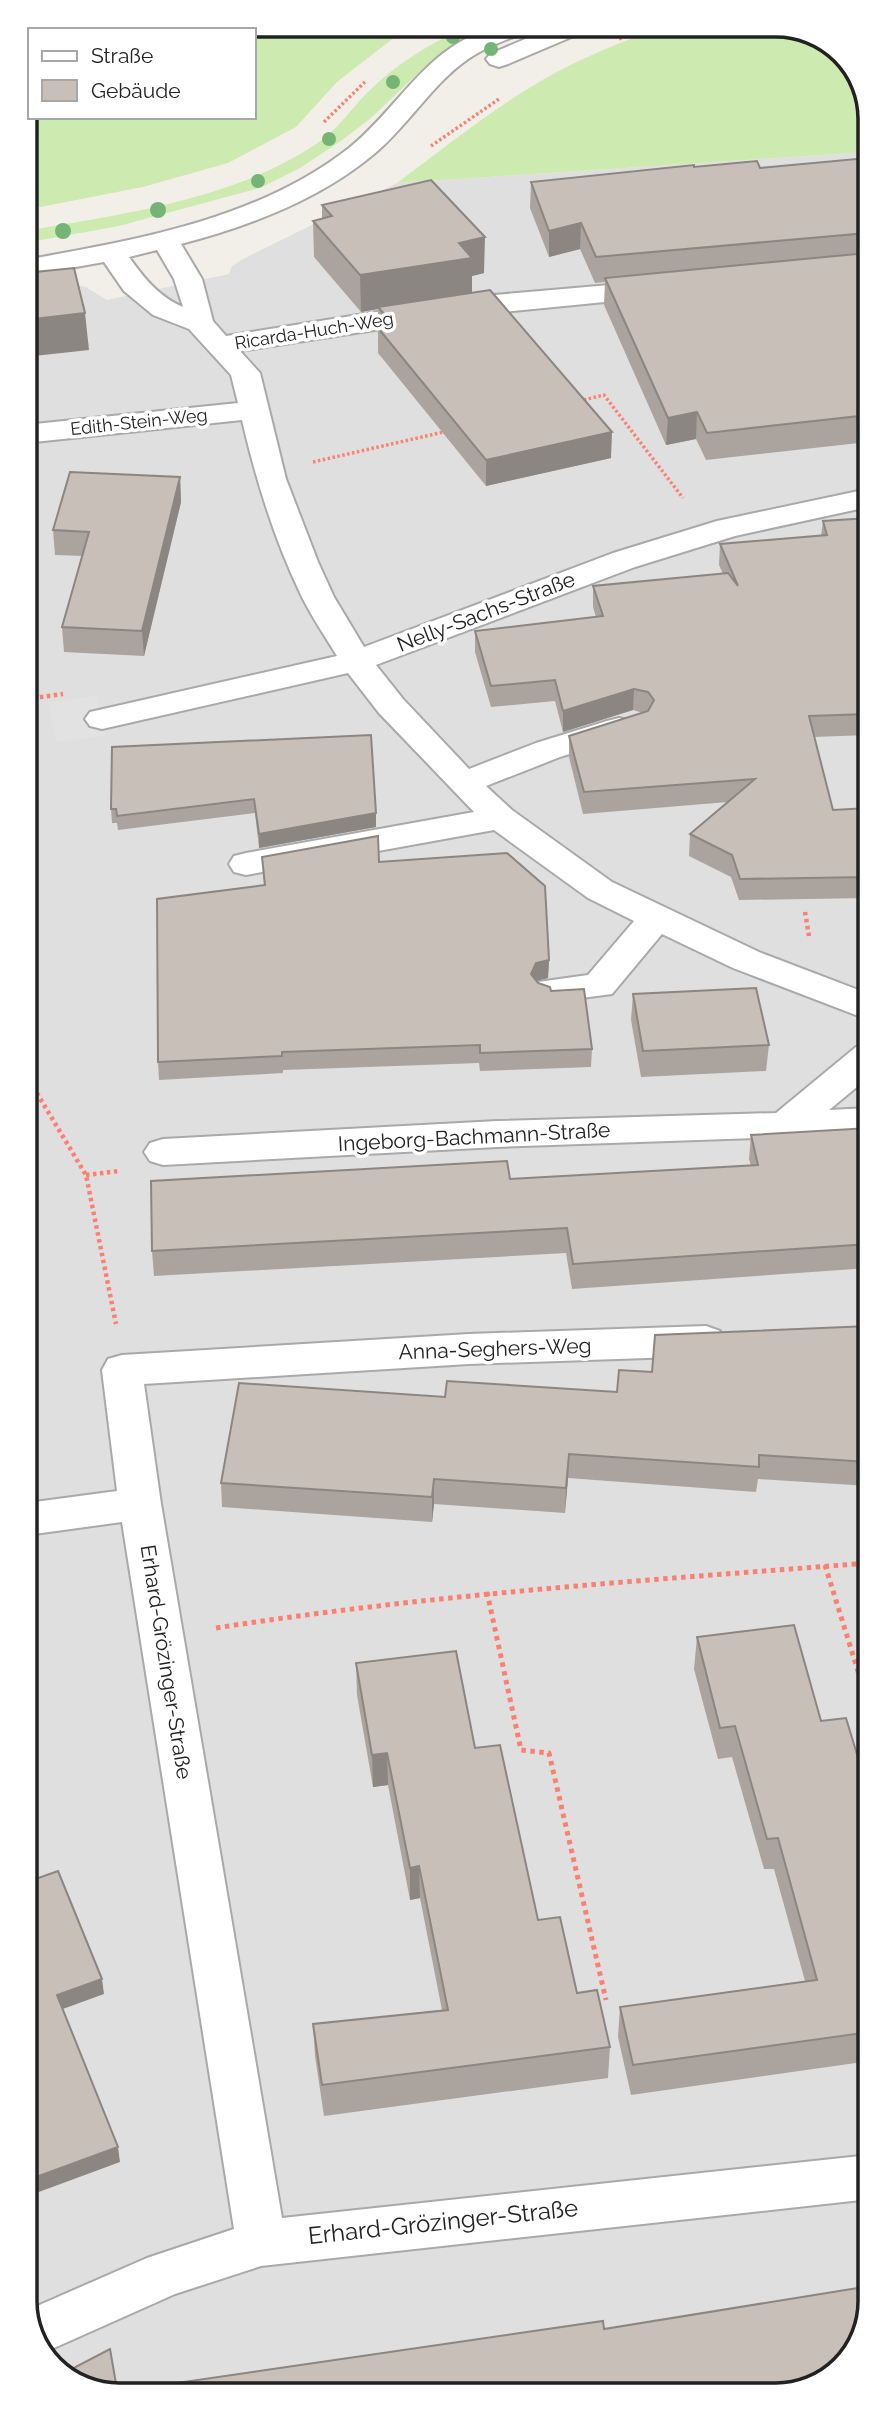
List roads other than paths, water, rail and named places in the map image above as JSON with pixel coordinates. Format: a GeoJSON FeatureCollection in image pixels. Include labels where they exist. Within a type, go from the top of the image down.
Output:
{"type":"FeatureCollection","features":[{"type":"Feature","properties":{"kind":"street"},"geometry":{"type":"LineString","coordinates":[[37,266],[165,241],[266,207],[316,183],[350,160],[410,105],[431,78],[461,52],[495,37]]}},
{"type":"Feature","properties":{"kind":"street"},"geometry":{"type":"LineString","coordinates":[[410,105],[517,50],[549,37]]}},
{"type":"Feature","properties":{"kind":"street"},"geometry":{"type":"LineString","coordinates":[[165,241],[187,273],[210,334]]}},
{"type":"Feature","properties":{"kind":"street"},"geometry":{"type":"LineString","coordinates":[[37,250],[111,251]]}},
{"type":"Feature","properties":{"kind":"street"},"geometry":{"type":"LineString","coordinates":[[111,251],[134,285],[163,309],[210,334],[245,373],[271,479],[318,597],[356,661],[391,706],[463,783],[500,818],[600,890],[746,960],[858,1004]]}},
{"type":"Feature","properties":{"kind":"street","name":"Ricarda-Huch-Weg"},"geometry":{"type":"LineString","coordinates":[[210,334],[293,334],[471,306],[677,287]]}},
{"type":"Feature","properties":{"kind":"street"},"geometry":{"type":"LineString","coordinates":[[293,334],[310,355],[377,344]]}},
{"type":"Feature","properties":{"kind":"street","name":"Edith-Stein-Weg"},"geometry":{"type":"LineString","coordinates":[[37,433],[254,410]]}},
{"type":"Feature","properties":{"kind":"street","name":"Nelly-Sachs-Straße"},"geometry":{"type":"LineString","coordinates":[[102,719],[356,661],[624,560],[728,528],[858,500]]}},
{"type":"Feature","properties":{"kind":"street"},"geometry":{"type":"LineString","coordinates":[[463,783],[548,750],[634,723]]}},
{"type":"Feature","properties":{"kind":"street"},"geometry":{"type":"LineString","coordinates":[[246,864],[500,818]]}},
{"type":"Feature","properties":{"kind":"street"},"geometry":{"type":"LineString","coordinates":[[551,990],[598,986],[656,919]]}},
{"type":"Feature","properties":{"kind":"street"},"geometry":{"type":"LineString","coordinates":[[785,1126],[858,1066]]}},
{"type":"Feature","properties":{"kind":"street","name":"Ingeborg-Bachmann-Straße"},"geometry":{"type":"LineString","coordinates":[[163,1152],[487,1135],[858,1122]]}},
{"type":"Feature","properties":{"kind":"street","name":"Anna-Seghers-Weg"},"geometry":{"type":"LineString","coordinates":[[122,1370],[469,1349],[740,1340]]}},
{"type":"Feature","properties":{"kind":"street","name":"Erhard-Grözinger-Straße"},"geometry":{"type":"LineString","coordinates":[[122,1370],[140,1504],[261,2243]]}},
{"type":"Feature","properties":{"kind":"street"},"geometry":{"type":"LineString","coordinates":[[37,1517],[140,1504]]}},
{"type":"Feature","properties":{"kind":"street","name":"Erhard-Grözinger-Straße"},"geometry":{"type":"LineString","coordinates":[[42,2329],[165,2274],[261,2243],[858,2178]]}}]}
